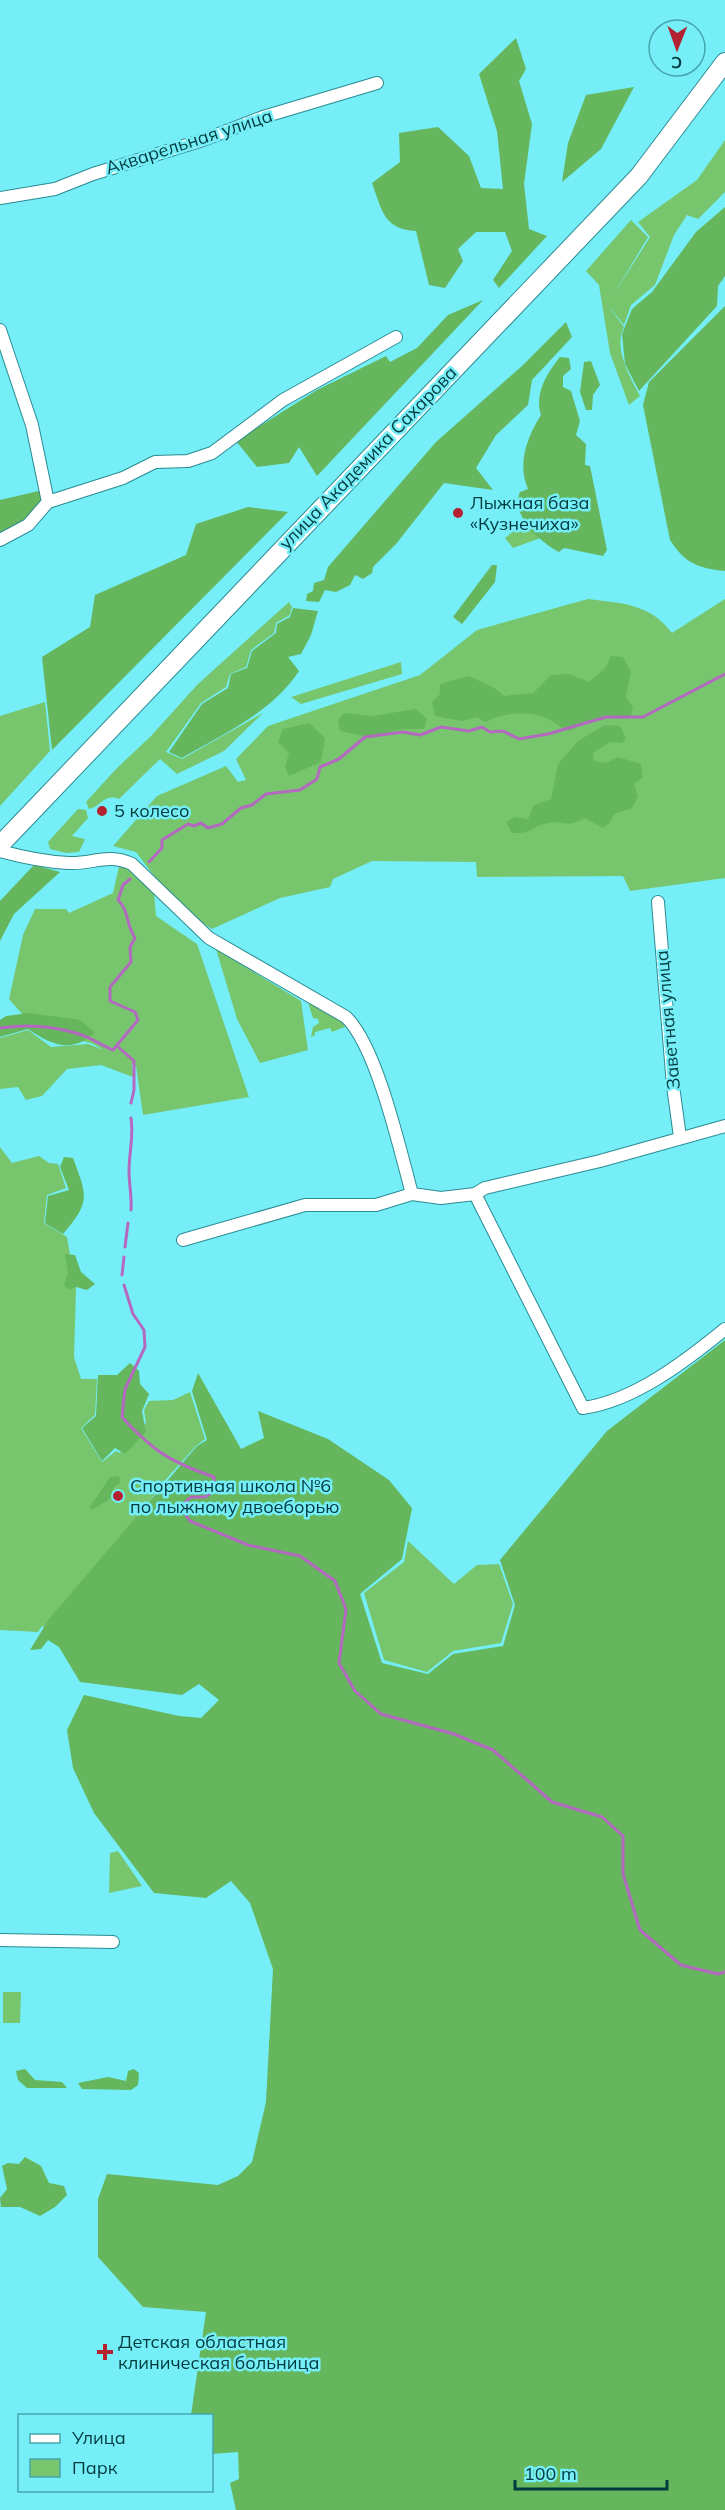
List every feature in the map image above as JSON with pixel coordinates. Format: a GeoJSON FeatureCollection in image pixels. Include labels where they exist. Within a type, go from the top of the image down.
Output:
{"type":"FeatureCollection","features":[{"type":"Feature","properties":{"kind":"main road","name":"улица Академика Сахарова"},"geometry":{"type":"LineString","coordinates":[[0,844],[639,176],[725,62]]}},
{"type":"Feature","properties":{"kind":"street","name":"Акварельная улица"},"geometry":{"type":"LineString","coordinates":[[0,198],[55,189],[263,117],[377,83]]}},
{"type":"Feature","properties":{"kind":"street"},"geometry":{"type":"LineString","coordinates":[[0,330],[32,425],[48,502]]}},
{"type":"Feature","properties":{"kind":"street"},"geometry":{"type":"LineString","coordinates":[[0,540],[28,525],[48,502],[123,478],[154,462],[188,461],[212,453],[283,400],[396,337]]}},
{"type":"Feature","properties":{"kind":"street"},"geometry":{"type":"LineString","coordinates":[[0,851],[71,863],[118,858],[132,864],[209,938],[346,1017],[352,1023],[369,1056],[387,1105],[412,1194]]}},
{"type":"Feature","properties":{"kind":"street","name":"Заветная улица"},"geometry":{"type":"LineString","coordinates":[[658,902],[673,1086],[680,1137]]}},
{"type":"Feature","properties":{"kind":"street"},"geometry":{"type":"LineString","coordinates":[[183,1240],[305,1205],[376,1205],[412,1194],[441,1198],[475,1194],[485,1188],[600,1161],[725,1126]]}},
{"type":"Feature","properties":{"kind":"street"},"geometry":{"type":"LineString","coordinates":[[475,1194],[583,1408],[608,1405],[688,1359],[725,1329]]}},
{"type":"Feature","properties":{"kind":"street"},"geometry":{"type":"LineString","coordinates":[[0,1940],[113,1942]]}},
{"type":"Feature","properties":{"kind":"green space"},"geometry":{"type":"Polygon","coordinates":[[[516,38],[526,69],[519,81],[532,124],[524,184],[529,229],[547,236],[499,288],[493,280],[512,251],[505,232],[476,232],[458,249],[463,261],[445,288],[429,285],[416,231],[390,222],[382,210],[372,183],[400,162],[399,133],[438,127],[469,156],[481,188],[503,189],[497,131],[479,74],[516,38]]]}},
{"type":"Feature","properties":{"kind":"green space"},"geometry":{"type":"Polygon","coordinates":[[[634,87],[601,149],[562,182],[568,143],[586,95],[634,87]]]}},
{"type":"Feature","properties":{"kind":"green space"},"geometry":{"type":"Polygon","coordinates":[[[725,140],[725,192],[698,219],[687,215],[674,235],[655,285],[631,305],[624,325],[607,304],[624,327],[620,344],[624,362],[640,396],[629,405],[610,353],[599,285],[586,271],[631,220],[648,237],[614,294],[650,237],[638,222],[697,180],[725,140]]]}},
{"type":"Feature","properties":{"kind":"green space"},"geometry":{"type":"Polygon","coordinates":[[[725,207],[725,276],[718,286],[717,306],[639,391],[625,364],[622,334],[632,309],[652,292],[696,232],[725,207]]]}},
{"type":"Feature","properties":{"kind":"green space"},"geometry":{"type":"Polygon","coordinates":[[[483,300],[317,476],[299,447],[289,463],[257,467],[236,441],[317,390],[386,356],[390,362],[417,348],[448,315],[483,300]]]}},
{"type":"Feature","properties":{"kind":"green space"},"geometry":{"type":"Polygon","coordinates":[[[725,306],[725,571],[693,563],[681,554],[670,540],[643,405],[649,382],[725,306]]]}},
{"type":"Feature","properties":{"kind":"green space"},"geometry":{"type":"Polygon","coordinates":[[[566,322],[572,337],[532,380],[528,405],[496,435],[476,468],[493,490],[444,483],[396,544],[373,567],[372,573],[363,579],[355,575],[350,585],[336,592],[325,590],[319,602],[306,601],[307,594],[313,591],[314,583],[324,580],[328,567],[436,442],[522,366],[566,322]]]}},
{"type":"Feature","properties":{"kind":"green space"},"geometry":{"type":"Polygon","coordinates":[[[560,357],[569,358],[571,369],[563,376],[563,387],[571,391],[580,421],[576,435],[586,444],[585,465],[590,466],[607,550],[603,556],[564,548],[559,552],[536,535],[519,510],[520,492],[528,489],[523,470],[525,451],[541,415],[539,399],[543,384],[560,357]]]}},
{"type":"Feature","properties":{"kind":"green space"},"geometry":{"type":"Polygon","coordinates":[[[591,361],[600,385],[593,395],[592,410],[586,410],[580,392],[584,362],[591,361]]]}},
{"type":"Feature","properties":{"kind":"green space"},"geometry":{"type":"Polygon","coordinates":[[[43,490],[43,503],[21,527],[0,537],[0,500],[43,490]]]}},
{"type":"Feature","properties":{"kind":"green space"},"geometry":{"type":"Polygon","coordinates":[[[248,507],[288,512],[52,750],[42,657],[90,627],[95,595],[186,555],[196,524],[248,507]]]}},
{"type":"Feature","properties":{"kind":"green space"},"geometry":{"type":"Polygon","coordinates":[[[531,517],[546,536],[513,548],[505,538],[531,517]]]}},
{"type":"Feature","properties":{"kind":"green space"},"geometry":{"type":"Polygon","coordinates":[[[492,565],[497,565],[495,582],[462,624],[453,617],[492,565]]]}},
{"type":"Feature","properties":{"kind":"green space"},"geometry":{"type":"Polygon","coordinates":[[[588,599],[624,604],[645,611],[664,623],[672,633],[725,599],[725,878],[630,891],[623,876],[477,877],[476,862],[372,861],[333,879],[330,887],[280,898],[212,929],[193,917],[154,876],[136,852],[113,846],[157,796],[226,766],[238,782],[246,780],[236,759],[268,726],[420,675],[477,630],[588,599]]]}},
{"type":"Feature","properties":{"kind":"green space"},"geometry":{"type":"Polygon","coordinates":[[[289,602],[292,607],[290,615],[276,623],[274,633],[251,650],[246,667],[230,674],[226,687],[201,703],[166,752],[182,759],[263,713],[224,751],[177,774],[160,759],[119,799],[106,799],[89,809],[86,802],[198,684],[289,602]]]}},
{"type":"Feature","properties":{"kind":"green space"},"geometry":{"type":"Polygon","coordinates":[[[293,608],[318,611],[311,635],[301,654],[288,657],[299,671],[288,686],[275,699],[231,731],[182,758],[169,752],[202,704],[228,688],[231,674],[247,668],[252,651],[276,633],[277,624],[290,617],[293,608]]]}},
{"type":"Feature","properties":{"kind":"green space"},"geometry":{"type":"Polygon","coordinates":[[[611,656],[623,657],[631,672],[626,696],[633,708],[631,715],[621,719],[605,715],[569,731],[546,718],[529,714],[506,715],[486,722],[476,717],[462,721],[435,716],[432,702],[440,694],[440,684],[469,676],[496,689],[504,696],[533,693],[551,675],[569,674],[589,682],[606,667],[611,656]]]}},
{"type":"Feature","properties":{"kind":"green space"},"geometry":{"type":"Polygon","coordinates":[[[401,662],[402,674],[301,704],[291,697],[401,662]]]}},
{"type":"Feature","properties":{"kind":"green space"},"geometry":{"type":"Polygon","coordinates":[[[45,702],[50,751],[0,806],[0,716],[45,702]]]}},
{"type":"Feature","properties":{"kind":"green space"},"geometry":{"type":"Polygon","coordinates":[[[416,709],[427,719],[424,729],[402,729],[372,738],[340,731],[338,720],[344,713],[373,716],[416,709]]]}},
{"type":"Feature","properties":{"kind":"green space"},"geometry":{"type":"Polygon","coordinates":[[[309,723],[325,738],[321,762],[289,776],[285,767],[289,753],[278,742],[283,729],[309,723]]]}},
{"type":"Feature","properties":{"kind":"green space"},"geometry":{"type":"Polygon","coordinates":[[[605,725],[620,726],[626,739],[622,743],[610,742],[593,753],[594,761],[606,763],[618,757],[641,764],[643,777],[634,784],[638,796],[632,808],[614,814],[610,823],[603,828],[585,818],[569,824],[548,823],[528,831],[512,833],[506,822],[515,817],[528,819],[534,805],[551,799],[558,764],[578,741],[605,725]]]}},
{"type":"Feature","properties":{"kind":"green space"},"geometry":{"type":"Polygon","coordinates":[[[78,809],[86,810],[88,818],[72,836],[85,839],[79,852],[66,853],[50,849],[48,842],[78,809]]]}},
{"type":"Feature","properties":{"kind":"green space"},"geometry":{"type":"Polygon","coordinates":[[[120,862],[154,893],[156,916],[197,944],[249,1097],[143,1115],[136,1066],[132,1064],[133,1077],[101,1065],[67,1069],[42,1096],[26,1100],[18,1087],[0,1089],[0,1038],[28,1030],[51,1047],[88,1044],[104,1050],[91,1043],[37,1031],[9,999],[23,935],[35,909],[66,909],[69,913],[113,893],[120,862]]]}},
{"type":"Feature","properties":{"kind":"green space"},"geometry":{"type":"Polygon","coordinates":[[[34,865],[60,872],[14,914],[0,941],[0,901],[34,865]]]}},
{"type":"Feature","properties":{"kind":"green space"},"geometry":{"type":"Polygon","coordinates":[[[216,949],[301,1001],[308,1050],[260,1063],[237,1019],[216,949]]]}},
{"type":"Feature","properties":{"kind":"green space"},"geometry":{"type":"Polygon","coordinates":[[[308,1003],[338,1018],[347,1026],[332,1032],[330,1028],[315,1032],[315,1035],[311,1037],[313,1027],[319,1023],[318,1019],[313,1018],[308,1003]]]}},
{"type":"Feature","properties":{"kind":"green space"},"geometry":{"type":"Polygon","coordinates":[[[29,1013],[80,1020],[95,1033],[86,1040],[69,1045],[53,1043],[28,1029],[0,1037],[0,1020],[6,1016],[29,1013]]]}},
{"type":"Feature","properties":{"kind":"green space"},"geometry":{"type":"Polygon","coordinates":[[[0,1147],[12,1163],[39,1156],[49,1163],[58,1164],[66,1188],[47,1195],[44,1223],[67,1237],[76,1290],[74,1357],[81,1379],[97,1379],[95,1415],[81,1428],[102,1462],[116,1451],[120,1453],[146,1423],[144,1410],[149,1401],[173,1400],[190,1392],[205,1439],[168,1477],[50,1631],[42,1626],[38,1632],[0,1630],[0,1147]]]}},
{"type":"Feature","properties":{"kind":"green space"},"geometry":{"type":"Polygon","coordinates":[[[64,1157],[73,1158],[84,1198],[78,1214],[63,1234],[45,1223],[48,1196],[69,1190],[60,1167],[64,1157]]]}},
{"type":"Feature","properties":{"kind":"green space"},"geometry":{"type":"Polygon","coordinates":[[[65,1254],[75,1255],[81,1272],[95,1284],[87,1290],[76,1287],[70,1290],[64,1286],[68,1273],[65,1254]]]}},
{"type":"Feature","properties":{"kind":"green space"},"geometry":{"type":"Polygon","coordinates":[[[725,1340],[725,2510],[236,2510],[230,2483],[239,2479],[238,2452],[213,2454],[213,2414],[191,2414],[206,2312],[143,2307],[98,2257],[98,2199],[107,2174],[218,2185],[238,2176],[252,2162],[266,2102],[273,1969],[250,1903],[231,1881],[206,1898],[154,1893],[94,1813],[73,1768],[67,1730],[84,1695],[179,1716],[201,1718],[219,1700],[199,1684],[182,1695],[80,1682],[59,1647],[48,1640],[41,1649],[30,1650],[49,1619],[197,1446],[207,1440],[192,1391],[198,1373],[241,1449],[264,1438],[258,1411],[328,1439],[389,1480],[412,1508],[402,1559],[360,1594],[382,1663],[428,1674],[453,1654],[503,1646],[515,1605],[500,1560],[607,1431],[725,1340]]]}},
{"type":"Feature","properties":{"kind":"green space"},"geometry":{"type":"Polygon","coordinates":[[[130,1363],[139,1371],[140,1384],[149,1394],[142,1411],[146,1432],[125,1454],[115,1448],[102,1461],[82,1428],[96,1416],[98,1375],[117,1375],[130,1363]]]}},
{"type":"Feature","properties":{"kind":"green space"},"geometry":{"type":"Polygon","coordinates":[[[119,1476],[120,1483],[113,1488],[110,1499],[91,1510],[90,1507],[110,1477],[119,1476]]]}},
{"type":"Feature","properties":{"kind":"green space"},"geometry":{"type":"Polygon","coordinates":[[[408,1541],[454,1584],[477,1565],[499,1564],[513,1604],[501,1643],[453,1651],[427,1672],[384,1660],[364,1593],[404,1562],[408,1541]]]}},
{"type":"Feature","properties":{"kind":"green space"},"geometry":{"type":"Polygon","coordinates":[[[118,1851],[142,1886],[109,1893],[110,1853],[118,1851]]]}},
{"type":"Feature","properties":{"kind":"green space"},"geometry":{"type":"Polygon","coordinates":[[[3,1992],[21,1992],[20,2023],[3,2023],[3,1992]]]}},
{"type":"Feature","properties":{"kind":"green space"},"geometry":{"type":"Polygon","coordinates":[[[25,2069],[35,2080],[62,2082],[67,2088],[27,2088],[18,2080],[16,2071],[25,2069]]]}},
{"type":"Feature","properties":{"kind":"green space"},"geometry":{"type":"Polygon","coordinates":[[[134,2069],[139,2073],[138,2085],[131,2090],[82,2089],[78,2083],[108,2077],[126,2081],[128,2071],[134,2069]]]}},
{"type":"Feature","properties":{"kind":"green space"},"geometry":{"type":"Polygon","coordinates":[[[25,2157],[41,2166],[49,2183],[64,2186],[67,2195],[55,2207],[40,2216],[20,2207],[1,2207],[0,2198],[7,2189],[2,2166],[8,2163],[19,2164],[25,2157]]]}},
{"type":"Feature","properties":{"kind":"waterway"},"geometry":{"type":"LineString","coordinates":[[149,862],[162,848],[162,840],[188,824],[194,826],[201,823],[208,828],[222,824],[241,808],[252,805],[266,794],[300,790],[317,779],[320,767],[339,759],[365,737],[403,732],[420,735],[441,727],[469,731],[482,727],[490,732],[503,731],[519,739],[548,734],[606,717],[643,717],[725,674]]}},
{"type":"Feature","properties":{"kind":"waterway"},"geometry":{"type":"LineString","coordinates":[[0,1028],[30,1026],[60,1029],[83,1035],[113,1050],[138,1020],[135,1012],[110,1001],[110,987],[131,962],[130,947],[135,938],[124,908],[118,900],[123,885],[130,879]]}},
{"type":"Feature","properties":{"kind":"waterway"},"geometry":{"type":"LineString","coordinates":[[117,1046],[134,1061],[134,1090],[131,1103]]}},
{"type":"Feature","properties":{"kind":"waterway"},"geometry":{"type":"LineString","coordinates":[[131,1118],[129,1171],[131,1210]]}},
{"type":"Feature","properties":{"kind":"waterway"},"geometry":{"type":"LineString","coordinates":[[125,1247],[128,1223]]}},
{"type":"Feature","properties":{"kind":"waterway"},"geometry":{"type":"LineString","coordinates":[[122,1275],[124,1257]]}},
{"type":"Feature","properties":{"kind":"waterway"},"geometry":{"type":"LineString","coordinates":[[124,1285],[133,1314],[144,1330],[145,1347],[125,1389],[122,1417],[143,1439],[163,1454],[185,1466],[214,1477],[214,1491],[205,1497],[191,1497],[180,1507],[190,1521],[248,1545],[300,1556],[335,1581],[346,1609],[339,1663],[355,1691],[381,1714],[454,1734],[493,1750],[552,1802],[602,1817],[623,1836],[623,1874],[640,1930],[681,1965],[718,1974],[725,1972]]}},
{"type":"Feature","properties":{"kind":"place","name":"Лыжная база «Кузнечиха»"},"geometry":{"type":"Point","coordinates":[458,513]}},
{"type":"Feature","properties":{"kind":"place","name":"5 колесо"},"geometry":{"type":"Point","coordinates":[102,811]}},
{"type":"Feature","properties":{"kind":"place","name":"Спортивная школа №6 по лыжному двоеборью"},"geometry":{"type":"Point","coordinates":[118,1496]}},
{"type":"Feature","properties":{"kind":"place","name":"Детская областная клиническая больница"},"geometry":{"type":"Point","coordinates":[105,2352]}}]}
